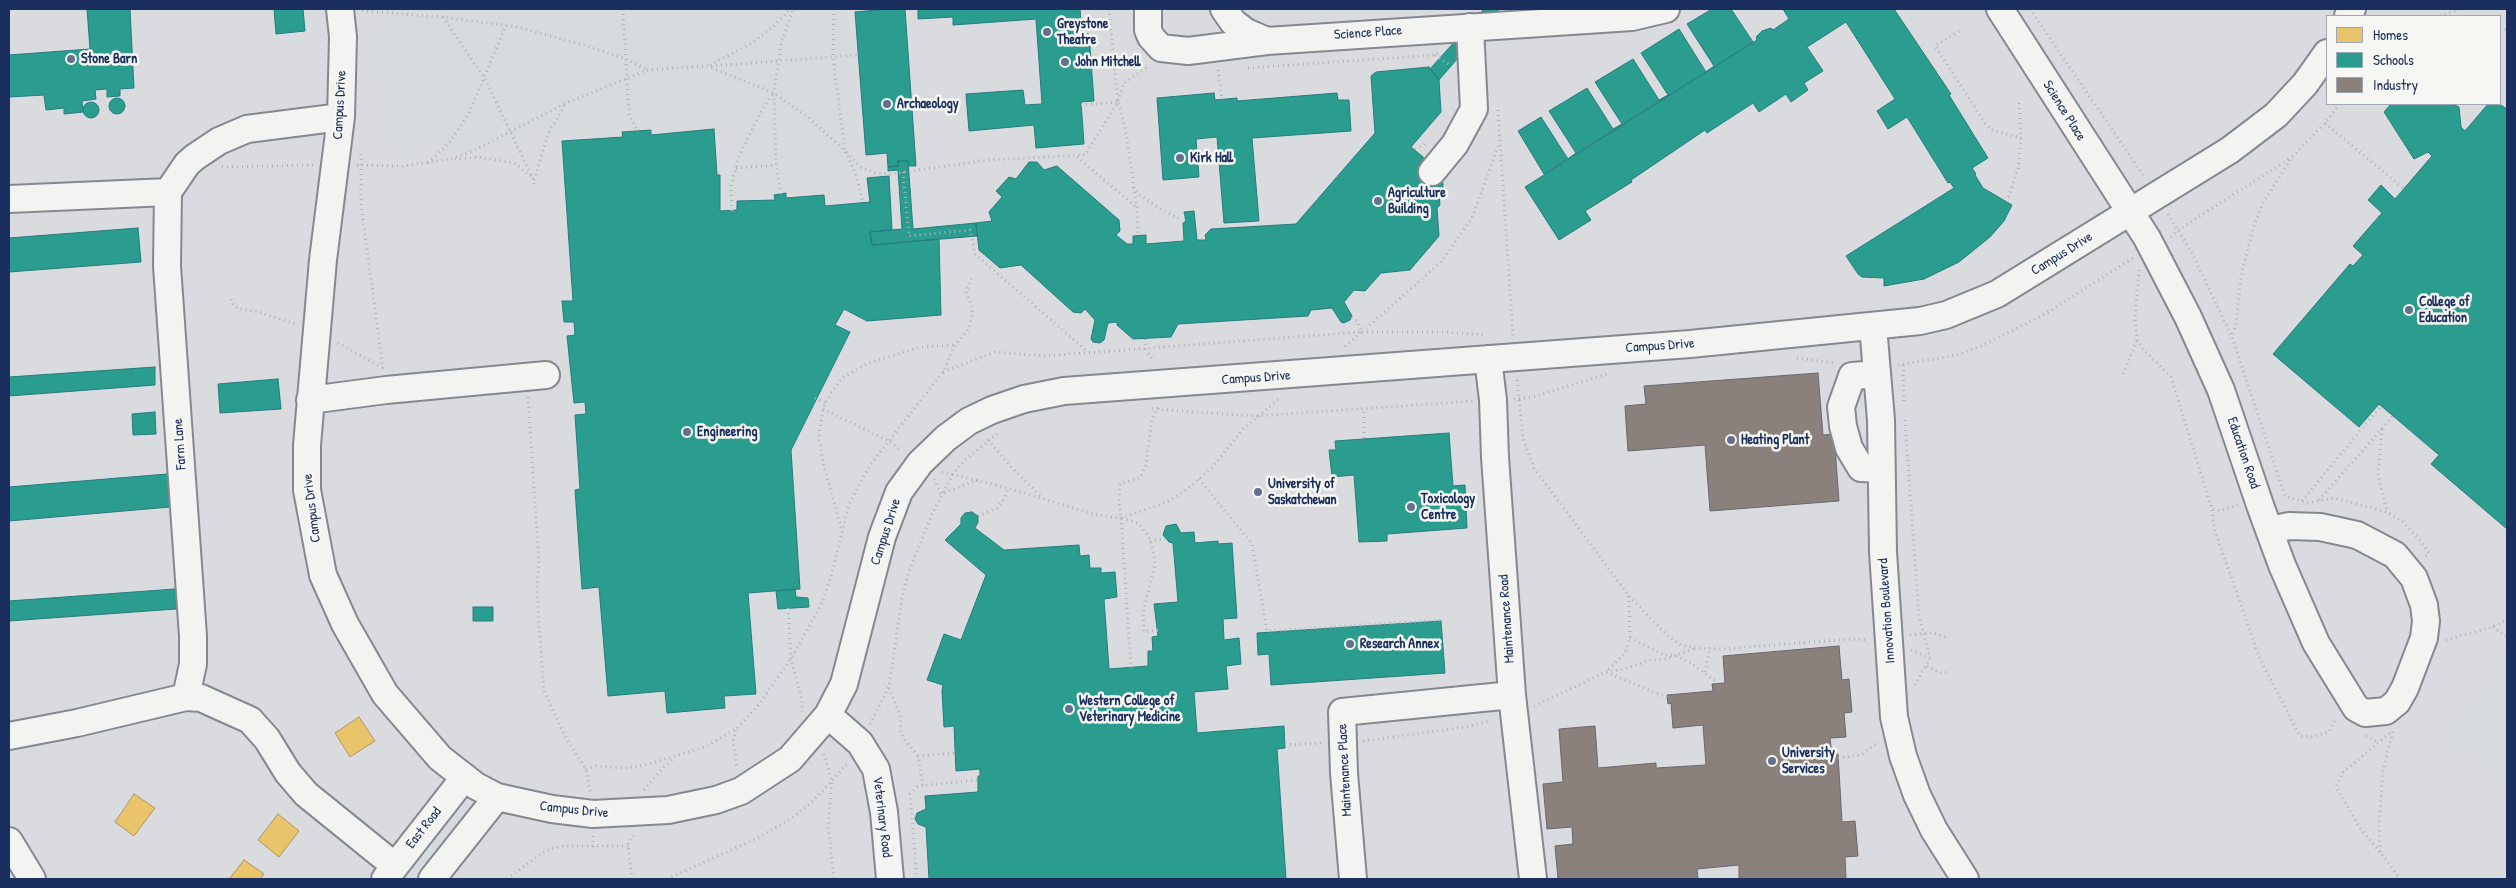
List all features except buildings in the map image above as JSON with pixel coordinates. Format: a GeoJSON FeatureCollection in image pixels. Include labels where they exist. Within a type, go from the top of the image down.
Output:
{"type":"FeatureCollection","features":[{"type":"Feature","properties":{"kind":"street","name":"Science Place"},"geometry":{"type":"LineString","coordinates":[[1148,9],[1148,30],[1151,37],[1161,48],[1188,51],[1217,58],[1267,41],[1632,17],[1666,9]]}},
{"type":"Feature","properties":{"kind":"street","name":"Science Place"},"geometry":{"type":"LineString","coordinates":[[2000,9],[2129,212]]}},
{"type":"Feature","properties":{"kind":"street","name":"Science Place"},"geometry":{"type":"LineString","coordinates":[[1217,58],[1227,25],[1225,11]]}},
{"type":"Feature","properties":{"kind":"street","name":"Science Place"},"geometry":{"type":"LineString","coordinates":[[1225,11],[1246,32],[1267,41]]}},
{"type":"Feature","properties":{"kind":"street","name":"Campus Drive"},"geometry":{"type":"LineString","coordinates":[[356,12],[343,37],[341,117],[322,269],[310,400],[307,490],[316,547],[332,598],[385,694],[428,746],[464,778],[497,797],[552,809],[593,814],[668,810],[716,800],[741,790],[790,759],[828,715],[844,684],[882,536],[899,492],[920,463],[946,438],[969,422],[992,410],[1037,396],[1064,391],[1312,373],[1488,347],[1690,344],[1920,321],[1972,306],[1997,294],[2230,150],[2276,115],[2305,84],[2326,53]]}},
{"type":"Feature","properties":{"kind":"street"},"geometry":{"type":"LineString","coordinates":[[1432,172],[1455,144],[1474,109],[1470,27]]}},
{"type":"Feature","properties":{"kind":"street"},"geometry":{"type":"LineString","coordinates":[[9,199],[168,192],[187,164],[219,141],[247,129],[341,117]]}},
{"type":"Feature","properties":{"kind":"street","name":"Farm Lane"},"geometry":{"type":"LineString","coordinates":[[168,192],[167,266],[193,636],[193,664],[186,696]]}},
{"type":"Feature","properties":{"kind":"street","name":"Education Road"},"geometry":{"type":"LineString","coordinates":[[2129,212],[2149,256],[2206,352],[2265,516],[2316,643],[2347,711]]}},
{"type":"Feature","properties":{"kind":"street","name":"Innovation Boulevard"},"geometry":{"type":"LineString","coordinates":[[1873,326],[1881,469],[1883,552],[1894,717],[1903,756],[1917,795],[1934,830],[1965,879]]}},
{"type":"Feature","properties":{"kind":"street","name":"Maintenance Road"},"geometry":{"type":"LineString","coordinates":[[1488,347],[1512,695],[1533,879]]}},
{"type":"Feature","properties":{"kind":"street"},"geometry":{"type":"LineString","coordinates":[[1876,369],[1852,376],[1841,407],[1843,426],[1850,448],[1861,468],[1881,469]]}},
{"type":"Feature","properties":{"kind":"street"},"geometry":{"type":"LineString","coordinates":[[310,400],[386,390],[537,376]]}},
{"type":"Feature","properties":{"kind":"street"},"geometry":{"type":"LineString","coordinates":[[2265,516],[2289,526],[2310,526],[2357,535],[2395,555],[2414,578],[2424,605],[2426,621],[2421,651],[2406,688],[2397,702],[2386,711],[2366,713],[2356,708],[2347,711]]}},
{"type":"Feature","properties":{"kind":"street","name":"Maintenance Place"},"geometry":{"type":"LineString","coordinates":[[1353,879],[1344,773],[1342,712],[1512,695]]}},
{"type":"Feature","properties":{"kind":"street"},"geometry":{"type":"LineString","coordinates":[[9,736],[77,723],[186,696],[201,698],[250,720],[267,739],[288,773],[306,794],[390,872]]}},
{"type":"Feature","properties":{"kind":"street","name":"Veterinary Road"},"geometry":{"type":"LineString","coordinates":[[828,715],[860,743],[879,780],[890,879]]}},
{"type":"Feature","properties":{"kind":"street","name":"East Road"},"geometry":{"type":"LineString","coordinates":[[390,872],[464,778]]}},
{"type":"Feature","properties":{"kind":"street"},"geometry":{"type":"LineString","coordinates":[[432,879],[497,797]]}},
{"type":"Feature","properties":{"kind":"street"},"geometry":{"type":"LineString","coordinates":[[9,841],[32,879]]}},
{"type":"Feature","properties":{"kind":"path"},"geometry":{"type":"LineString","coordinates":[[623,9],[629,115],[638,132]]}},
{"type":"Feature","properties":{"kind":"path"},"geometry":{"type":"LineString","coordinates":[[781,194],[776,165],[774,93],[781,43],[792,9]]}},
{"type":"Feature","properties":{"kind":"path"},"geometry":{"type":"LineString","coordinates":[[708,66],[752,43],[792,9]]}},
{"type":"Feature","properties":{"kind":"path"},"geometry":{"type":"LineString","coordinates":[[834,9],[834,57],[844,151],[855,172],[863,202]]}},
{"type":"Feature","properties":{"kind":"path"},"geometry":{"type":"LineString","coordinates":[[1109,9],[1118,102],[1125,127],[1138,235]]}},
{"type":"Feature","properties":{"kind":"path"},"geometry":{"type":"LineString","coordinates":[[2030,9],[2157,196],[2210,287],[2232,337],[2285,496],[2302,501],[2319,501],[2334,498],[2387,512],[2402,522],[2419,539],[2429,553],[2423,559]]}},
{"type":"Feature","properties":{"kind":"path"},"geometry":{"type":"LineString","coordinates":[[2443,15],[2460,9]]}},
{"type":"Feature","properties":{"kind":"path"},"geometry":{"type":"LineString","coordinates":[[356,12],[442,17],[506,25],[563,39],[626,60],[647,70]]}},
{"type":"Feature","properties":{"kind":"path"},"geometry":{"type":"LineString","coordinates":[[442,17],[485,79],[534,181]]}},
{"type":"Feature","properties":{"kind":"path"},"geometry":{"type":"LineString","coordinates":[[428,164],[450,142],[469,113],[485,79],[506,25]]}},
{"type":"Feature","properties":{"kind":"path"},"geometry":{"type":"LineString","coordinates":[[1959,31],[1935,46],[1984,123],[1991,130],[2021,138]]}},
{"type":"Feature","properties":{"kind":"path"},"geometry":{"type":"LineString","coordinates":[[187,164],[216,168],[241,165],[404,166],[428,164],[473,151],[566,103],[647,70],[858,55]]}},
{"type":"Feature","properties":{"kind":"path"},"geometry":{"type":"LineString","coordinates":[[1217,58],[1222,100]]}},
{"type":"Feature","properties":{"kind":"path"},"geometry":{"type":"LineString","coordinates":[[708,66],[774,93],[809,118],[862,166],[876,173],[903,172],[988,160],[1085,155],[1090,150],[1118,102],[1124,83],[1150,66]]}},
{"type":"Feature","properties":{"kind":"path"},"geometry":{"type":"LineString","coordinates":[[732,211],[731,186],[746,139],[774,93]]}},
{"type":"Feature","properties":{"kind":"path"},"geometry":{"type":"LineString","coordinates":[[1081,105],[1118,102]]}},
{"type":"Feature","properties":{"kind":"path"},"geometry":{"type":"LineString","coordinates":[[2007,202],[2016,181],[2021,138],[2019,102]]}},
{"type":"Feature","properties":{"kind":"path"},"geometry":{"type":"LineString","coordinates":[[534,187],[534,181],[548,134],[566,103]]}},
{"type":"Feature","properties":{"kind":"path"},"geometry":{"type":"LineString","coordinates":[[2232,337],[2236,323],[2240,276],[2263,204],[2292,157],[2325,123],[2339,105]]}},
{"type":"Feature","properties":{"kind":"path"},"geometry":{"type":"LineString","coordinates":[[1498,108],[1514,338],[1510,347],[1519,398],[1523,438],[1534,468],[1629,596],[1675,642],[1695,648],[1710,648],[1851,639],[1870,641]]}},
{"type":"Feature","properties":{"kind":"path"},"geometry":{"type":"LineString","coordinates":[[2325,123],[2404,189]]}},
{"type":"Feature","properties":{"kind":"path"},"geometry":{"type":"LineString","coordinates":[[1340,350],[1441,262],[1472,218],[1499,143]]}},
{"type":"Feature","properties":{"kind":"path"},"geometry":{"type":"LineString","coordinates":[[361,146],[361,204],[386,390]]}},
{"type":"Feature","properties":{"kind":"path"},"geometry":{"type":"LineString","coordinates":[[1076,156],[1136,207]]}},
{"type":"Feature","properties":{"kind":"path"},"geometry":{"type":"LineString","coordinates":[[450,159],[478,157],[514,163],[523,168],[534,181]]}},
{"type":"Feature","properties":{"kind":"path"},"geometry":{"type":"LineString","coordinates":[[2123,374],[2137,339],[2135,318],[2137,273],[2149,256],[2178,230],[2292,157]]}},
{"type":"Feature","properties":{"kind":"path"},"geometry":{"type":"LineString","coordinates":[[736,168],[776,165]]}},
{"type":"Feature","properties":{"kind":"path"},"geometry":{"type":"LineString","coordinates":[[903,172],[909,236],[970,230],[975,254],[1088,353]]}},
{"type":"Feature","properties":{"kind":"path"},"geometry":{"type":"LineString","coordinates":[[1133,187],[1146,200],[1182,220]]}},
{"type":"Feature","properties":{"kind":"path"},"geometry":{"type":"LineString","coordinates":[[1876,369],[1903,365],[1912,361],[1957,355],[1981,346],[2045,314],[2136,256],[2149,256]]}},
{"type":"Feature","properties":{"kind":"path"},"geometry":{"type":"LineString","coordinates":[[586,769],[596,766],[626,768],[661,761],[705,747],[736,729],[756,708],[774,684],[821,605],[831,577],[841,529],[849,504],[870,465],[943,372],[955,345],[969,329],[974,309],[966,292],[973,275]]}},
{"type":"Feature","properties":{"kind":"path"},"geometry":{"type":"LineString","coordinates":[[1351,318],[1357,321],[1362,332]]}},
{"type":"Feature","properties":{"kind":"path"},"geometry":{"type":"LineString","coordinates":[[943,372],[995,352],[1044,356],[1362,332],[1442,332],[1488,347]]}},
{"type":"Feature","properties":{"kind":"path"},"geometry":{"type":"LineString","coordinates":[[2137,339],[2143,348],[2171,377],[2212,510],[2265,516],[2282,487]]}},
{"type":"Feature","properties":{"kind":"path"},"geometry":{"type":"LineString","coordinates":[[841,529],[822,463],[819,437],[823,409],[826,403],[842,378],[866,364],[920,347],[955,345]]}},
{"type":"Feature","properties":{"kind":"path"},"geometry":{"type":"LineString","coordinates":[[1792,358],[1815,359],[1840,364]]}},
{"type":"Feature","properties":{"kind":"path"},"geometry":{"type":"LineString","coordinates":[[1121,518],[1167,502],[1199,479],[1212,468],[1243,429],[1312,373]]}},
{"type":"Feature","properties":{"kind":"path"},"geometry":{"type":"LineString","coordinates":[[1149,409],[1257,416],[1533,397],[1612,373]]}},
{"type":"Feature","properties":{"kind":"path"},"geometry":{"type":"LineString","coordinates":[[537,376],[539,563],[537,586],[544,692],[567,740],[586,769],[593,814],[593,848]]}},
{"type":"Feature","properties":{"kind":"path"},"geometry":{"type":"LineString","coordinates":[[815,398],[826,403]]}},
{"type":"Feature","properties":{"kind":"path"},"geometry":{"type":"LineString","coordinates":[[2302,501],[2381,406]]}},
{"type":"Feature","properties":{"kind":"path"},"geometry":{"type":"LineString","coordinates":[[823,409],[889,441],[930,469],[1008,488],[1096,515],[1121,518],[1138,523],[1150,541],[1155,565],[1143,612],[1144,632],[1158,630]]}},
{"type":"Feature","properties":{"kind":"path"},"geometry":{"type":"LineString","coordinates":[[1131,668],[1120,484],[1140,478],[1146,465],[1152,418],[1159,409]]}},
{"type":"Feature","properties":{"kind":"path"},"geometry":{"type":"LineString","coordinates":[[1364,409],[1364,438]]}},
{"type":"Feature","properties":{"kind":"path"},"geometry":{"type":"LineString","coordinates":[[2319,501],[2393,416]]}},
{"type":"Feature","properties":{"kind":"path"},"geometry":{"type":"LineString","coordinates":[[667,879],[760,838],[795,816],[832,781],[860,743],[889,687],[902,598],[909,571],[941,494],[953,474],[988,440],[1004,429]]}},
{"type":"Feature","properties":{"kind":"path"},"geometry":{"type":"LineString","coordinates":[[2382,429],[2378,474],[2387,512]]}},
{"type":"Feature","properties":{"kind":"path"},"geometry":{"type":"LineString","coordinates":[[988,440],[1012,468],[1043,498]]}},
{"type":"Feature","properties":{"kind":"path"},"geometry":{"type":"LineString","coordinates":[[1199,479],[1252,544],[1268,631],[1442,620]]}},
{"type":"Feature","properties":{"kind":"path"},"geometry":{"type":"LineString","coordinates":[[941,494],[978,480]]}},
{"type":"Feature","properties":{"kind":"path"},"geometry":{"type":"LineString","coordinates":[[978,516],[997,508],[1004,499],[1008,488]]}},
{"type":"Feature","properties":{"kind":"path"},"geometry":{"type":"LineString","coordinates":[[2211,505],[2215,531],[2260,659],[2300,736],[2312,737],[2329,732],[2337,717],[2347,711]]}},
{"type":"Feature","properties":{"kind":"path"},"geometry":{"type":"LineString","coordinates":[[1150,541],[1165,539]]}},
{"type":"Feature","properties":{"kind":"path"},"geometry":{"type":"LineString","coordinates":[[1629,596],[1630,638],[1625,653],[1606,672],[1668,698]]}},
{"type":"Feature","properties":{"kind":"path"},"geometry":{"type":"LineString","coordinates":[[2439,642],[2492,627],[2507,620]]}},
{"type":"Feature","properties":{"kind":"path"},"geometry":{"type":"LineString","coordinates":[[2492,627],[2507,637]]}},
{"type":"Feature","properties":{"kind":"path"},"geometry":{"type":"LineString","coordinates":[[1630,638],[1664,655],[1677,656],[1705,672],[1718,683]]}},
{"type":"Feature","properties":{"kind":"path"},"geometry":{"type":"LineString","coordinates":[[1705,672],[1710,648]]}},
{"type":"Feature","properties":{"kind":"path"},"geometry":{"type":"LineString","coordinates":[[1927,666],[1940,673],[1950,672]]}},
{"type":"Feature","properties":{"kind":"path"},"geometry":{"type":"LineString","coordinates":[[889,687],[901,718],[900,730],[904,739],[918,756],[923,785]]}},
{"type":"Feature","properties":{"kind":"path"},"geometry":{"type":"LineString","coordinates":[[736,729],[733,742],[737,775]]}},
{"type":"Feature","properties":{"kind":"path"},"geometry":{"type":"LineString","coordinates":[[2380,852],[2379,826],[2383,770],[2394,729],[2342,773],[2336,787],[2360,828],[2400,879]]}},
{"type":"Feature","properties":{"kind":"path"},"geometry":{"type":"LineString","coordinates":[[2362,733],[2379,743]]}},
{"type":"Feature","properties":{"kind":"path"},"geometry":{"type":"LineString","coordinates":[[918,756],[956,752]]}},
{"type":"Feature","properties":{"kind":"path"},"geometry":{"type":"LineString","coordinates":[[917,879],[910,794],[918,786],[978,780]]}},
{"type":"Feature","properties":{"kind":"path"},"geometry":{"type":"LineString","coordinates":[[508,879],[545,851],[565,846],[593,848],[628,846]]}},
{"type":"Feature","properties":{"kind":"shaded area","name":"University of Saskatchewan"},"geometry":{"type":"Polygon","coordinates":[[[9,9],[2507,9],[2507,879],[9,879],[9,9]]]}},
{"type":"Feature","properties":{"kind":"shaded area"},"geometry":{"type":"Polygon","coordinates":[[[372,9],[847,9],[854,190],[727,197],[722,127],[555,138],[405,160],[383,151],[369,132],[374,66],[372,9]]]}},
{"type":"Feature","properties":{"kind":"shaded area"},"geometry":{"type":"Polygon","coordinates":[[[2465,9],[2507,9],[2507,24],[2501,23],[2501,15],[2462,14],[2462,11],[2465,9]]]}},
{"type":"Feature","properties":{"kind":"shaded area"},"geometry":{"type":"Polygon","coordinates":[[[2507,651],[2507,796],[2435,735],[2507,651]]]}},
{"type":"Feature","properties":{"kind":"shaded area"},"geometry":{"type":"Polygon","coordinates":[[[456,810],[462,812],[464,821],[417,879],[401,879],[452,813],[456,810]]]}},
{"type":"Feature","properties":{"kind":"place","name":"Greystone Theatre"},"geometry":{"type":"Point","coordinates":[1047,32]}},
{"type":"Feature","properties":{"kind":"place","name":"Stone Barn"},"geometry":{"type":"Point","coordinates":[71,59]}},
{"type":"Feature","properties":{"kind":"place","name":"John Mitchell"},"geometry":{"type":"Point","coordinates":[1065,62]}},
{"type":"Feature","properties":{"kind":"place","name":"Archaeology"},"geometry":{"type":"Point","coordinates":[887,104]}},
{"type":"Feature","properties":{"kind":"place","name":"Kirk Hall"},"geometry":{"type":"Point","coordinates":[1180,158]}},
{"type":"Feature","properties":{"kind":"place","name":"Agriculture Building"},"geometry":{"type":"Point","coordinates":[1378,201]}},
{"type":"Feature","properties":{"kind":"place","name":"College of Education"},"geometry":{"type":"Point","coordinates":[2409,310]}},
{"type":"Feature","properties":{"kind":"place","name":"Engineering"},"geometry":{"type":"Point","coordinates":[687,432]}},
{"type":"Feature","properties":{"kind":"place","name":"Heating Plant"},"geometry":{"type":"Point","coordinates":[1731,440]}},
{"type":"Feature","properties":{"kind":"place","name":"University of Saskatchewan"},"geometry":{"type":"Point","coordinates":[1258,492]}},
{"type":"Feature","properties":{"kind":"place","name":"Toxicology Centre"},"geometry":{"type":"Point","coordinates":[1411,507]}},
{"type":"Feature","properties":{"kind":"place","name":"Research Annex"},"geometry":{"type":"Point","coordinates":[1350,644]}},
{"type":"Feature","properties":{"kind":"place","name":"Western College of Veterinary Medicine"},"geometry":{"type":"Point","coordinates":[1069,709]}},
{"type":"Feature","properties":{"kind":"place","name":"University Services"},"geometry":{"type":"Point","coordinates":[1772,761]}}]}
